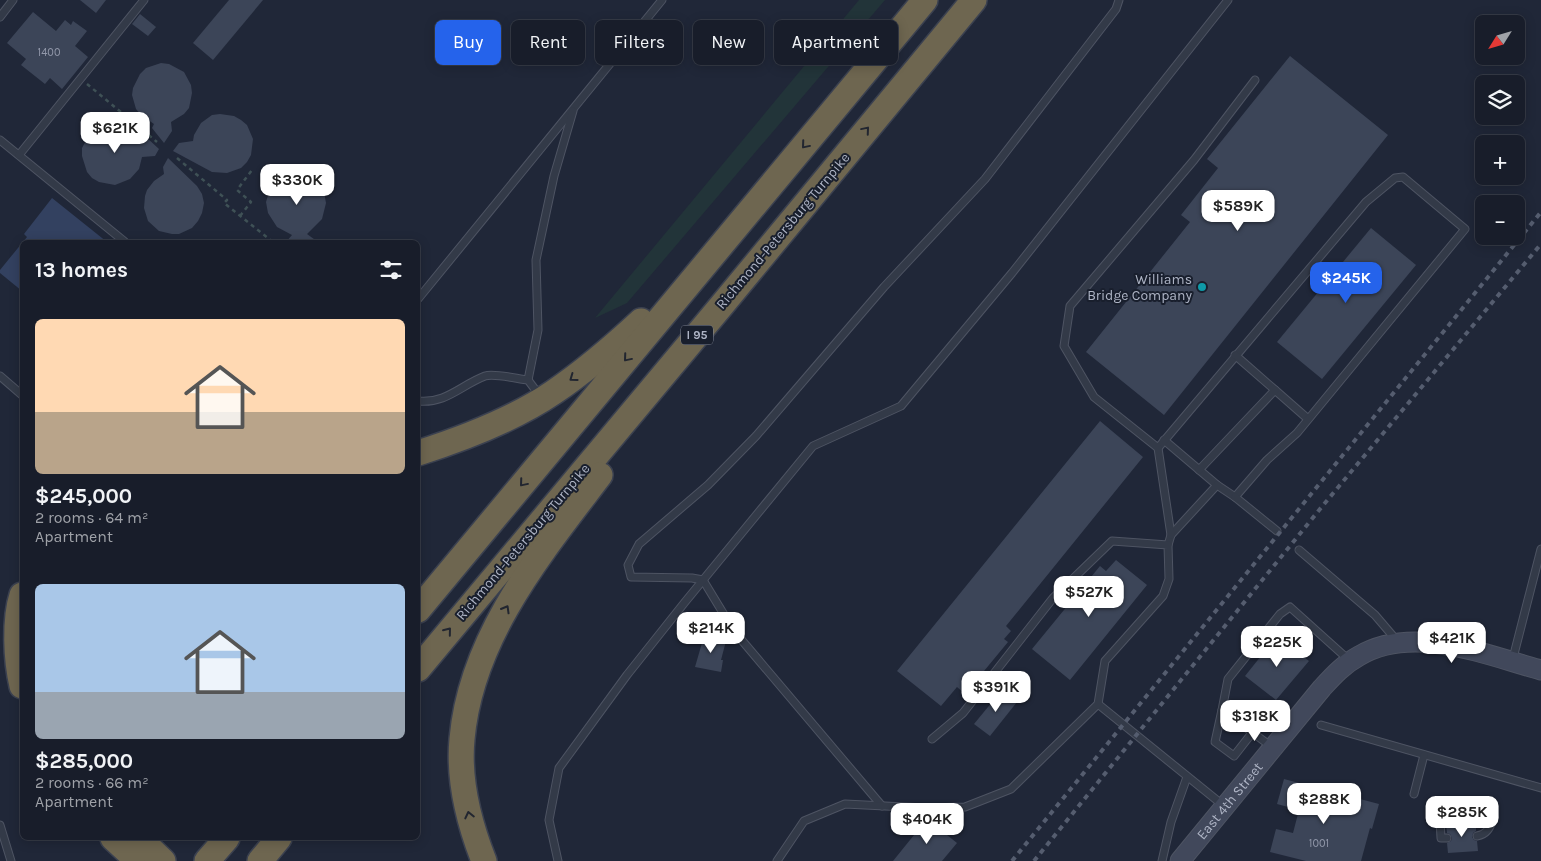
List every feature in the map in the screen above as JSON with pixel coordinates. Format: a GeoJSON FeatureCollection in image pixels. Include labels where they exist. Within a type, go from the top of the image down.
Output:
{"type":"FeatureCollection","features":[{"type":"Feature","properties":{"kind":"highway"},"geometry":{"type":"LineString","coordinates":[[420,608],[925,0]]}},
{"type":"Feature","properties":{"kind":"highway","name":"Richmond-Petersburg Turnpike"},"geometry":{"type":"LineString","coordinates":[[420,667],[974,0]]}},
{"type":"Feature","properties":{"kind":"highway"},"geometry":{"type":"LineString","coordinates":[[420,451],[483,428],[535,389],[579,374],[618,342],[661,302],[737,226]]}},
{"type":"Feature","properties":{"kind":"highway"},"geometry":{"type":"LineString","coordinates":[[484,861],[469,815],[462,767],[462,741],[470,692],[489,641],[532,566],[645,416],[722,305]]}},
{"type":"Feature","properties":{"kind":"highway"},"geometry":{"type":"LineString","coordinates":[[20,605],[17,620],[20,669]]}},
{"type":"Feature","properties":{"kind":"highway"},"geometry":{"type":"LineString","coordinates":[[117,840],[144,853]]}},
{"type":"Feature","properties":{"kind":"highway"},"geometry":{"type":"LineString","coordinates":[[201,861],[217,840]]}},
{"type":"Feature","properties":{"kind":"highway"},"geometry":{"type":"LineString","coordinates":[[207,861],[225,840]]}},
{"type":"Feature","properties":{"kind":"highway"},"geometry":{"type":"LineString","coordinates":[[260,861],[277,840]]}},
{"type":"Feature","properties":{"kind":"street"},"geometry":{"type":"LineString","coordinates":[[1355,658],[1380,647],[1398,642],[1422,642],[1452,646],[1541,670]]}},
{"type":"Feature","properties":{"kind":"street","name":"East 4th Street"},"geometry":{"type":"LineString","coordinates":[[1180,861],[1322,688],[1355,658]]}},
{"type":"Feature","properties":{"kind":"lane"},"geometry":{"type":"LineString","coordinates":[[0,17],[13,0]]}},
{"type":"Feature","properties":{"kind":"lane"},"geometry":{"type":"LineString","coordinates":[[19,155],[144,0]]}},
{"type":"Feature","properties":{"kind":"lane"},"geometry":{"type":"LineString","coordinates":[[420,297],[662,0]]}},
{"type":"Feature","properties":{"kind":"lane"},"geometry":{"type":"LineString","coordinates":[[882,806],[734,631],[703,580],[692,578],[631,577],[628,565],[639,544],[708,485],[756,436],[884,286],[985,180],[1116,9],[1119,0]]}},
{"type":"Feature","properties":{"kind":"lane"},"geometry":{"type":"LineString","coordinates":[[558,861],[549,820],[559,768],[627,675],[813,446],[901,406],[1012,272],[1228,0]]}},
{"type":"Feature","properties":{"kind":"lane"},"geometry":{"type":"LineString","coordinates":[[1171,536],[1158,448],[1094,397],[1064,346],[1070,306],[1194,160],[1255,80]]}},
{"type":"Feature","properties":{"kind":"lane"},"geometry":{"type":"LineString","coordinates":[[420,401],[427,402],[443,398],[487,375],[535,389],[538,330],[536,260],[554,176],[575,106]]}},
{"type":"Feature","properties":{"kind":"lane"},"geometry":{"type":"LineString","coordinates":[[0,140],[123,240]]}},
{"type":"Feature","properties":{"kind":"lane"},"geometry":{"type":"LineString","coordinates":[[1158,448],[1366,202],[1395,178],[1403,177],[1465,229],[1308,419],[1235,497]]}},
{"type":"Feature","properties":{"kind":"lane"},"geometry":{"type":"LineString","coordinates":[[1235,355],[1308,419]]}},
{"type":"Feature","properties":{"kind":"lane"},"geometry":{"type":"LineString","coordinates":[[0,376],[20,393]]}},
{"type":"Feature","properties":{"kind":"lane"},"geometry":{"type":"LineString","coordinates":[[1199,470],[1275,390]]}},
{"type":"Feature","properties":{"kind":"lane"},"geometry":{"type":"LineString","coordinates":[[1164,440],[1217,485],[1277,530]]}},
{"type":"Feature","properties":{"kind":"lane"},"geometry":{"type":"LineString","coordinates":[[777,861],[804,821],[845,804],[925,808],[965,807],[1011,789],[1098,704],[1105,661],[1162,596],[1169,579],[1168,545],[1171,536],[1217,485]]}},
{"type":"Feature","properties":{"kind":"lane"},"geometry":{"type":"LineString","coordinates":[[932,739],[963,713],[1053,598],[1112,541],[1168,545]]}},
{"type":"Feature","properties":{"kind":"lane"},"geometry":{"type":"LineString","coordinates":[[1512,662],[1541,549]]}},
{"type":"Feature","properties":{"kind":"lane"},"geometry":{"type":"LineString","coordinates":[[1299,550],[1375,615],[1398,642]]}},
{"type":"Feature","properties":{"kind":"lane"},"geometry":{"type":"LineString","coordinates":[[1252,733],[1234,756],[1215,742],[1228,679],[1280,614],[1290,607],[1355,658]]}},
{"type":"Feature","properties":{"kind":"lane"},"geometry":{"type":"LineString","coordinates":[[1098,704],[1224,806]]}},
{"type":"Feature","properties":{"kind":"lane"},"geometry":{"type":"LineString","coordinates":[[1222,710],[1273,748]]}},
{"type":"Feature","properties":{"kind":"lane"},"geometry":{"type":"LineString","coordinates":[[1321,725],[1541,788]]}},
{"type":"Feature","properties":{"kind":"lane"},"geometry":{"type":"LineString","coordinates":[[1414,794],[1424,755]]}},
{"type":"Feature","properties":{"kind":"lane"},"geometry":{"type":"LineString","coordinates":[[1162,861],[1171,822],[1187,777]]}},
{"type":"Feature","properties":{"kind":"lane"},"geometry":{"type":"LineString","coordinates":[[1445,803],[1440,820],[1440,829],[1441,838],[1447,838]]}},
{"type":"Feature","properties":{"kind":"lane"},"geometry":{"type":"LineString","coordinates":[[1477,836],[1484,835],[1490,829],[1494,817]]}},
{"type":"Feature","properties":{"kind":"lane"},"geometry":{"type":"LineString","coordinates":[[0,825],[10,861]]}},
{"type":"Feature","properties":{"kind":"path"},"geometry":{"type":"LineString","coordinates":[[80,79],[157,142]]}},
{"type":"Feature","properties":{"kind":"path"},"geometry":{"type":"LineString","coordinates":[[178,158],[227,200],[224,203],[270,240]]}},
{"type":"Feature","properties":{"kind":"path"},"geometry":{"type":"LineString","coordinates":[[240,216],[251,202],[237,190],[252,170]]}},
{"type":"Feature","properties":{"kind":"shaded area"},"geometry":{"type":"Polygon","coordinates":[[[859,0],[885,0],[868,20],[842,20],[859,0]]]}},
{"type":"Feature","properties":{"kind":"shaded area"},"geometry":{"type":"Polygon","coordinates":[[[805,65],[830,65],[627,303],[595,318],[805,65]]]}},
{"type":"Feature","properties":{"kind":"water"},"geometry":{"type":"Polygon","coordinates":[[[52,198],[104,240],[25,240],[27,237],[24,234],[52,198]]]}},
{"type":"Feature","properties":{"kind":"water"},"geometry":{"type":"Polygon","coordinates":[[[20,245],[20,289],[0,273],[0,270],[20,245]]]}},
{"type":"Feature","properties":{"kind":"building"},"geometry":{"type":"Polygon","coordinates":[[[80,0],[106,0],[96,13],[80,0]]]}},
{"type":"Feature","properties":{"kind":"building"},"geometry":{"type":"Polygon","coordinates":[[[229,0],[263,0],[213,60],[193,43],[229,0]]]}},
{"type":"Feature","properties":{"kind":"building"},"geometry":{"type":"Polygon","coordinates":[[[33,12],[56,31],[65,20],[71,25],[73,21],[87,31],[75,46],[88,57],[62,89],[50,78],[45,84],[21,65],[26,59],[7,43],[33,12]]]}},
{"type":"Feature","properties":{"kind":"building"},"geometry":{"type":"Polygon","coordinates":[[[140,14],[156,27],[148,36],[132,24],[140,14]]]}},
{"type":"Feature","properties":{"kind":"building","name":"Williams Bridge Company"},"geometry":{"type":"Polygon","coordinates":[[[1290,56],[1388,135],[1164,415],[1086,352],[1190,222],[1181,215],[1218,168],[1207,159],[1290,56]]]}},
{"type":"Feature","properties":{"kind":"building"},"geometry":{"type":"Polygon","coordinates":[[[161,63],[169,64],[184,72],[191,85],[192,93],[189,108],[184,114],[171,122],[172,131],[164,143],[152,128],[154,124],[136,109],[132,95],[133,88],[140,74],[146,68],[161,63]]]}},
{"type":"Feature","properties":{"kind":"building"},"geometry":{"type":"Polygon","coordinates":[[[212,115],[234,116],[241,120],[247,125],[253,139],[251,155],[241,168],[227,173],[212,172],[173,151],[179,143],[193,141],[194,135],[201,123],[212,115]]]}},
{"type":"Feature","properties":{"kind":"building"},"geometry":{"type":"Polygon","coordinates":[[[113,124],[128,129],[142,142],[146,137],[159,149],[155,156],[142,157],[139,169],[130,179],[115,185],[99,182],[92,178],[87,172],[82,156],[82,148],[90,133],[104,125],[113,124]]]}},
{"type":"Feature","properties":{"kind":"building"},"geometry":{"type":"Polygon","coordinates":[[[168,158],[197,186],[202,194],[204,203],[198,221],[192,228],[179,234],[159,231],[148,221],[144,208],[147,190],[154,181],[164,174],[163,167],[168,158]]]}},
{"type":"Feature","properties":{"kind":"building"},"geometry":{"type":"Polygon","coordinates":[[[294,173],[305,174],[315,179],[324,192],[326,203],[322,219],[307,234],[315,240],[288,240],[292,235],[277,227],[268,213],[266,202],[271,186],[283,176],[294,173]]]}},
{"type":"Feature","properties":{"kind":"building"},"geometry":{"type":"Polygon","coordinates":[[[1371,228],[1416,265],[1322,379],[1277,342],[1371,228]]]}},
{"type":"Feature","properties":{"kind":"building"},"geometry":{"type":"Polygon","coordinates":[[[1100,421],[1143,457],[1006,626],[1011,631],[1004,639],[1008,642],[965,694],[957,687],[941,706],[897,671],[1100,421]]]}},
{"type":"Feature","properties":{"kind":"building"},"geometry":{"type":"Polygon","coordinates":[[[1116,560],[1147,585],[1070,680],[1032,649],[1100,566],[1106,571],[1116,560]]]}},
{"type":"Feature","properties":{"kind":"building"},"geometry":{"type":"Polygon","coordinates":[[[704,636],[726,641],[721,660],[723,660],[721,672],[695,667],[704,636]]]}},
{"type":"Feature","properties":{"kind":"building"},"geometry":{"type":"Polygon","coordinates":[[[1273,636],[1278,637],[1309,661],[1276,700],[1245,676],[1265,651],[1263,649],[1273,636]]]}},
{"type":"Feature","properties":{"kind":"building"},"geometry":{"type":"Polygon","coordinates":[[[1002,690],[1017,702],[990,736],[974,724],[1002,690]]]}},
{"type":"Feature","properties":{"kind":"building"},"geometry":{"type":"Polygon","coordinates":[[[1284,779],[1379,804],[1361,861],[1306,861],[1270,852],[1276,829],[1293,833],[1299,810],[1277,804],[1284,779]]]}},
{"type":"Feature","properties":{"kind":"building"},"geometry":{"type":"Polygon","coordinates":[[[927,819],[957,843],[942,861],[893,861],[927,819]]]}},
{"type":"Feature","properties":{"kind":"building"},"geometry":{"type":"Polygon","coordinates":[[[1476,822],[1476,831],[1472,837],[1477,841],[1478,851],[1448,853],[1447,843],[1452,838],[1447,833],[1446,824],[1476,822]]]}},
{"type":"Feature","properties":{"kind":"railway"},"geometry":{"type":"LineString","coordinates":[[1012,861],[1541,212]]}},
{"type":"Feature","properties":{"kind":"railway"},"geometry":{"type":"LineString","coordinates":[[1034,861],[1320,509],[1541,244]]}},
{"type":"Feature","properties":{"kind":"place","name":"Williams Bridge Company"},"geometry":{"type":"Point","coordinates":[1202,287]}}]}
